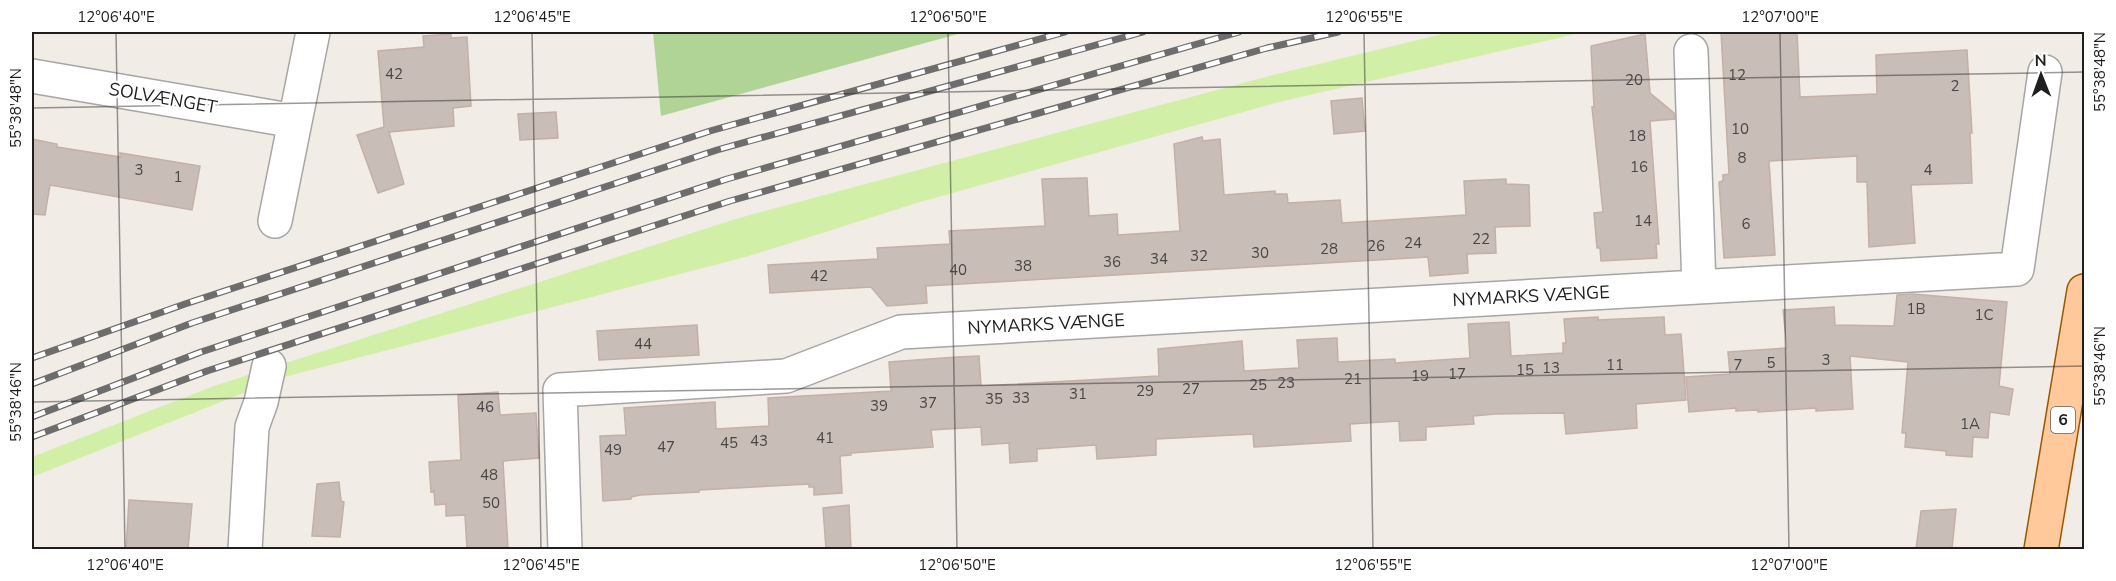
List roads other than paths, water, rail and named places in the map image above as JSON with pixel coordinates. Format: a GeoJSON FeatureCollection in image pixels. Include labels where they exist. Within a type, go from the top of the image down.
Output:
{"type":"FeatureCollection","features":[{"type":"Feature","properties":{"kind":"main road","name":"6"},"geometry":{"type":"LineString","coordinates":[[2041,549],[2085,291]]}},
{"type":"Feature","properties":{"kind":"street"},"geometry":{"type":"LineString","coordinates":[[275,221],[313,32]]}},
{"type":"Feature","properties":{"kind":"street"},"geometry":{"type":"LineString","coordinates":[[1691,51],[1699,287]]}},
{"type":"Feature","properties":{"kind":"street","name":"NYMARKS VÆNGE"},"geometry":{"type":"LineString","coordinates":[[565,549],[560,390],[786,376],[901,332],[2017,269],[2045,72]]}},
{"type":"Feature","properties":{"kind":"street","name":"SOLVÆNGET"},"geometry":{"type":"LineString","coordinates":[[32,76],[295,121]]}},
{"type":"Feature","properties":{"kind":"street"},"geometry":{"type":"LineString","coordinates":[[245,549],[252,427],[261,402],[269,366]]}},
{"type":"Feature","properties":{"kind":"railway"},"geometry":{"type":"LineString","coordinates":[[32,358],[185,304],[710,131],[1065,32]]}},
{"type":"Feature","properties":{"kind":"railway"},"geometry":{"type":"LineString","coordinates":[[32,384],[192,323],[717,150],[1143,32]]}},
{"type":"Feature","properties":{"kind":"railway"},"geometry":{"type":"LineString","coordinates":[[32,417],[201,352],[727,179],[1239,32]]}},
{"type":"Feature","properties":{"kind":"railway"},"geometry":{"type":"LineString","coordinates":[[32,437],[207,371],[730,201],[1267,48],[1338,32]]}}]}
